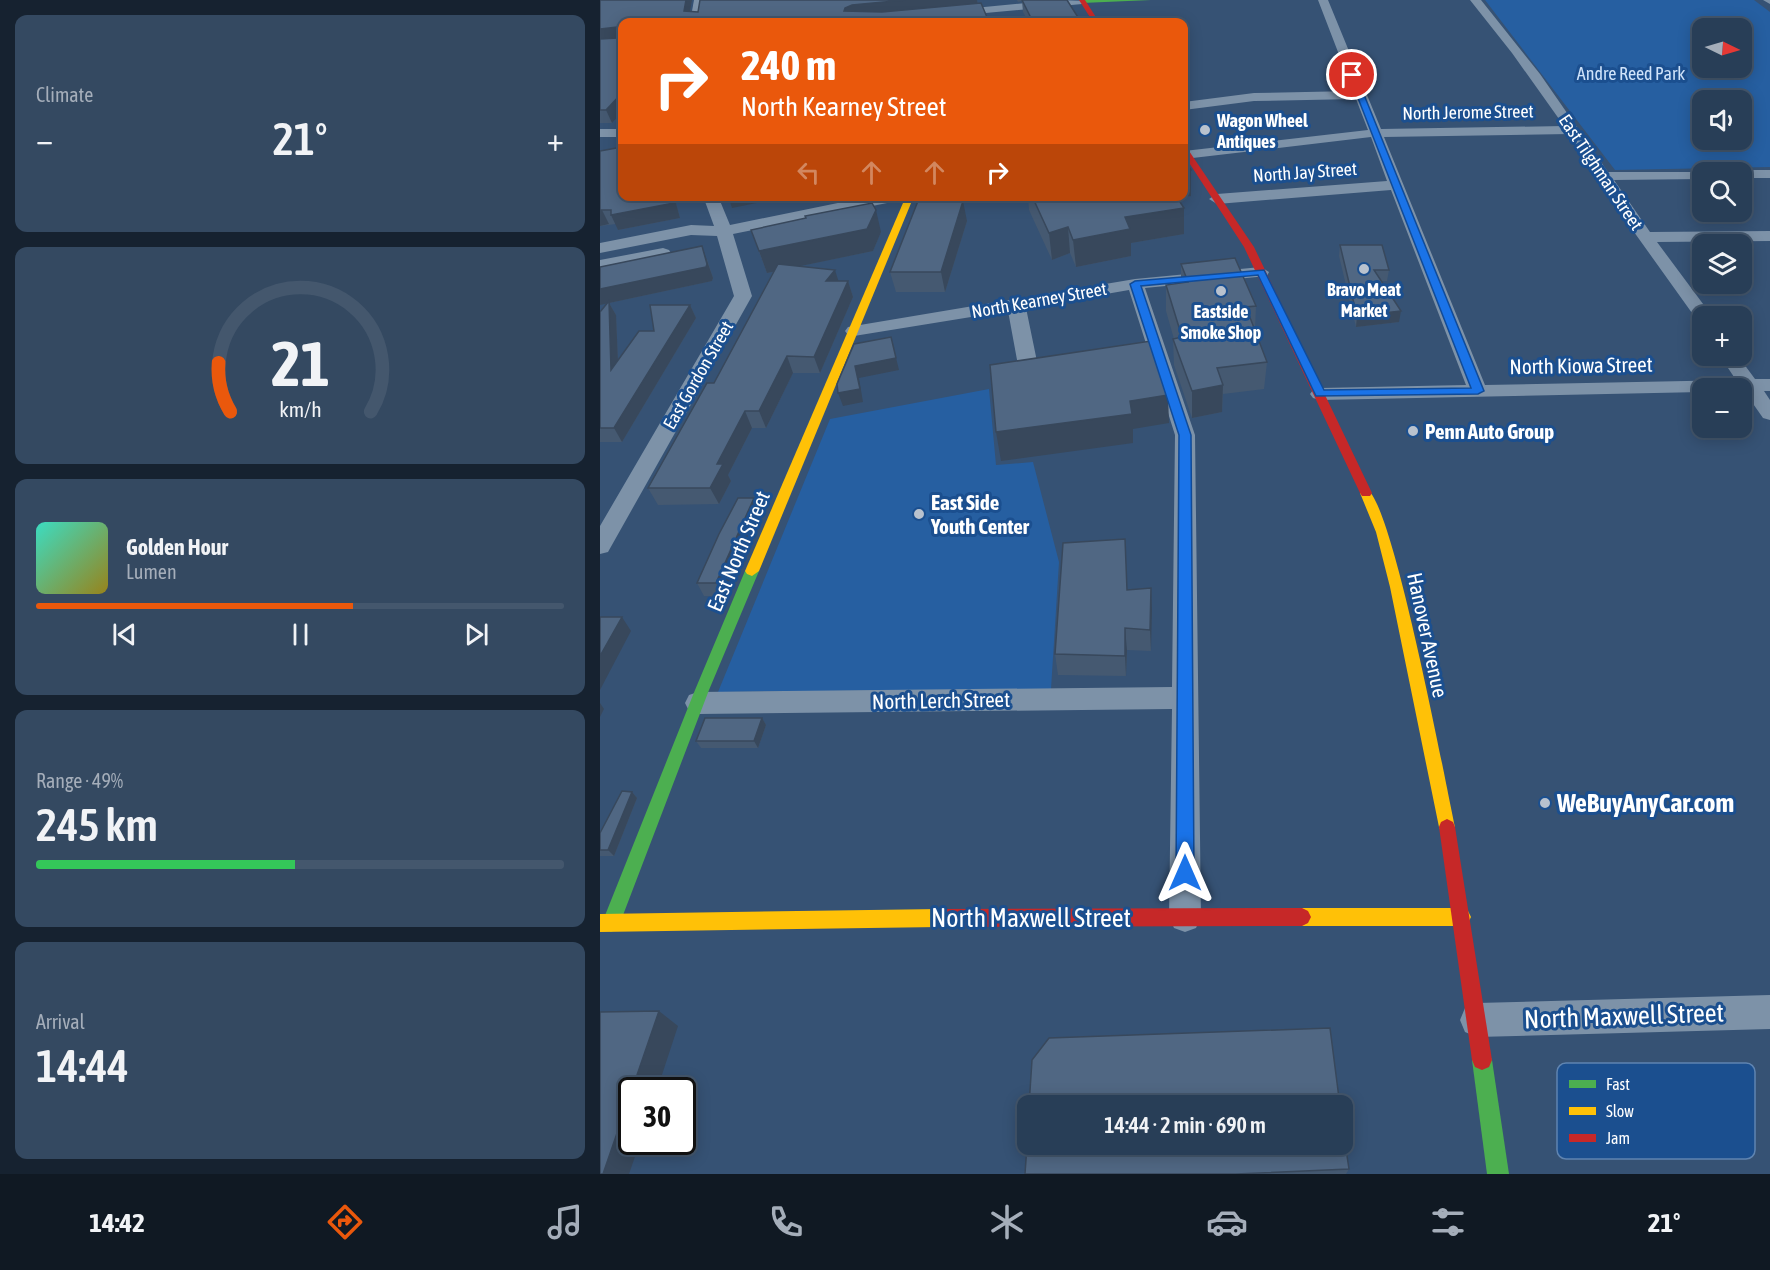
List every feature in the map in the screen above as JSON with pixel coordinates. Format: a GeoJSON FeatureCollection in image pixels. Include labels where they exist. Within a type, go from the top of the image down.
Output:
{"type":"FeatureCollection","features":[{"type":"Feature","properties":{"kind":"main road"},"geometry":{"type":"LineString","coordinates":[[1082,0],[1148,0]]}},
{"type":"Feature","properties":{"kind":"main road"},"geometry":{"type":"LineString","coordinates":[[1082,0],[1093,18]]}},
{"type":"Feature","properties":{"kind":"main road","name":"Hanover Avenue"},"geometry":{"type":"LineString","coordinates":[[1188,157],[1249,248],[1320,394],[1382,532],[1394,576],[1446,823],[1462,917],[1498,1174]]}},
{"type":"Feature","properties":{"kind":"main road","name":"East North Street"},"geometry":{"type":"LineString","coordinates":[[606,923],[908,201]]}},
{"type":"Feature","properties":{"kind":"main road","name":"North Maxwell Street"},"geometry":{"type":"LineString","coordinates":[[606,923],[1185,917],[1462,917]]}},
{"type":"Feature","properties":{"kind":"street"},"geometry":{"type":"LineString","coordinates":[[697,18],[699,0]]}},
{"type":"Feature","properties":{"kind":"street"},"geometry":{"type":"LineString","coordinates":[[936,15],[974,17],[1082,0]]}},
{"type":"Feature","properties":{"kind":"street"},"geometry":{"type":"LineString","coordinates":[[1323,0],[1478,391]]}},
{"type":"Feature","properties":{"kind":"street","name":"East Tilghman Street"},"geometry":{"type":"LineString","coordinates":[[1475,0],[1493,20],[1574,130],[1695,306]]}},
{"type":"Feature","properties":{"kind":"street"},"geometry":{"type":"LineString","coordinates":[[1188,105],[1254,97],[1360,95]]}},
{"type":"Feature","properties":{"kind":"street","name":"North Jerome Street"},"geometry":{"type":"LineString","coordinates":[[1188,153],[1375,133],[1574,130]]}},
{"type":"Feature","properties":{"kind":"street"},"geometry":{"type":"LineString","coordinates":[[600,133],[618,133]]}},
{"type":"Feature","properties":{"kind":"street"},"geometry":{"type":"LineString","coordinates":[[1752,174],[1770,174]]}},
{"type":"Feature","properties":{"kind":"street"},"geometry":{"type":"LineString","coordinates":[[1605,176],[1692,175]]}},
{"type":"Feature","properties":{"kind":"street","name":"North Jay Street"},"geometry":{"type":"LineString","coordinates":[[1217,199],[1395,185]]}},
{"type":"Feature","properties":{"kind":"street","name":"East Gordon Street"},"geometry":{"type":"LineString","coordinates":[[600,546],[743,296],[724,231],[712,201]]}},
{"type":"Feature","properties":{"kind":"street"},"geometry":{"type":"LineString","coordinates":[[600,248],[692,230],[724,231],[872,201]]}},
{"type":"Feature","properties":{"kind":"street"},"geometry":{"type":"LineString","coordinates":[[695,246],[724,231]]}},
{"type":"Feature","properties":{"kind":"street"},"geometry":{"type":"LineString","coordinates":[[1646,237],[1770,236]]}},
{"type":"Feature","properties":{"kind":"street"},"geometry":{"type":"LineString","coordinates":[[600,265],[674,250]]}},
{"type":"Feature","properties":{"kind":"street","name":"North Kearney Street"},"geometry":{"type":"LineString","coordinates":[[854,332],[1135,284],[1261,272]]}},
{"type":"Feature","properties":{"kind":"street"},"geometry":{"type":"LineString","coordinates":[[1135,284],[1147,355],[1185,435],[1185,917]]}},
{"type":"Feature","properties":{"kind":"street"},"geometry":{"type":"LineString","coordinates":[[1016,304],[1030,376]]}},
{"type":"Feature","properties":{"kind":"street"},"geometry":{"type":"LineString","coordinates":[[1008,380],[1053,372]]}},
{"type":"Feature","properties":{"kind":"street","name":"North Kiowa Street"},"geometry":{"type":"LineString","coordinates":[[1752,386],[1770,385]]}},
{"type":"Feature","properties":{"kind":"street","name":"North Kiowa Street"},"geometry":{"type":"LineString","coordinates":[[1320,394],[1692,387]]}},
{"type":"Feature","properties":{"kind":"street"},"geometry":{"type":"LineString","coordinates":[[1752,390],[1770,414]]}},
{"type":"Feature","properties":{"kind":"street","name":"North Lerch Street"},"geometry":{"type":"LineString","coordinates":[[698,703],[1184,698]]}},
{"type":"Feature","properties":{"kind":"street","name":"North Maxwell Street"},"geometry":{"type":"LineString","coordinates":[[1477,1020],[1770,1012]]}},
{"type":"Feature","properties":{"kind":"green space","name":"Andre Reed Park"},"geometry":{"type":"Polygon","coordinates":[[[1485,0],[1754,0],[1770,12],[1770,167],[1752,167],[1752,162],[1692,162],[1692,169],[1615,170],[1485,0]]]}},
{"type":"Feature","properties":{"kind":"green space","name":"East Side Youth Center"},"geometry":{"type":"Polygon","coordinates":[[[989,389],[996,465],[1033,462],[1059,562],[1051,689],[718,692],[830,419],[989,389]]]}},
{"type":"Feature","properties":{"kind":"building"},"geometry":{"type":"Polygon","coordinates":[[[600,0],[686,0],[684,11],[698,12],[700,0],[905,0],[852,5],[844,11],[882,12],[981,3],[987,18],[618,18],[618,28],[600,29],[600,0]]]}},
{"type":"Feature","properties":{"kind":"building"},"geometry":{"type":"Polygon","coordinates":[[[1022,0],[1067,0],[1078,18],[1031,18],[1022,0]]]}},
{"type":"Feature","properties":{"kind":"building"},"geometry":{"type":"Polygon","coordinates":[[[618,34],[618,97],[606,110],[600,110],[600,39],[617,38],[618,34]]]}},
{"type":"Feature","properties":{"kind":"building"},"geometry":{"type":"Polygon","coordinates":[[[618,148],[618,201],[673,201],[674,203],[611,215],[611,210],[600,210],[600,151],[618,148]]]}},
{"type":"Feature","properties":{"kind":"building"},"geometry":{"type":"Polygon","coordinates":[[[918,201],[963,201],[941,272],[890,272],[918,201]]]}},
{"type":"Feature","properties":{"kind":"building"},"geometry":{"type":"Polygon","coordinates":[[[1034,201],[1179,201],[1184,208],[1125,217],[1130,229],[1073,240],[1068,227],[1049,233],[1034,201]]]}},
{"type":"Feature","properties":{"kind":"building"},"geometry":{"type":"Polygon","coordinates":[[[872,203],[876,210],[867,229],[759,251],[751,230],[806,218],[805,216],[872,203]]]}},
{"type":"Feature","properties":{"kind":"building"},"geometry":{"type":"Polygon","coordinates":[[[1340,245],[1382,245],[1389,270],[1374,270],[1401,311],[1357,316],[1340,245]]]}},
{"type":"Feature","properties":{"kind":"building"},"geometry":{"type":"Polygon","coordinates":[[[702,246],[706,267],[600,289],[600,267],[702,246]]]}},
{"type":"Feature","properties":{"kind":"building"},"geometry":{"type":"Polygon","coordinates":[[[1235,258],[1256,306],[1246,307],[1267,362],[1217,368],[1223,385],[1192,391],[1173,339],[1182,337],[1166,285],[1188,282],[1181,264],[1235,258]]]}},
{"type":"Feature","properties":{"kind":"building"},"geometry":{"type":"Polygon","coordinates":[[[778,264],[835,270],[826,281],[848,281],[814,357],[787,356],[759,411],[745,411],[717,464],[723,464],[710,488],[648,488],[707,383],[714,383],[778,264]]]}},
{"type":"Feature","properties":{"kind":"building"},"geometry":{"type":"Polygon","coordinates":[[[609,301],[611,370],[639,331],[654,331],[650,305],[690,305],[614,428],[600,428],[600,312],[609,301]]]}},
{"type":"Feature","properties":{"kind":"building"},"geometry":{"type":"Polygon","coordinates":[[[891,337],[896,358],[855,366],[860,389],[838,393],[837,384],[854,344],[891,337]]]}},
{"type":"Feature","properties":{"kind":"building"},"geometry":{"type":"Polygon","coordinates":[[[1151,341],[1168,395],[1130,401],[1132,414],[996,432],[990,365],[1151,341]]]}},
{"type":"Feature","properties":{"kind":"building"},"geometry":{"type":"Polygon","coordinates":[[[738,498],[754,498],[716,583],[697,583],[719,534],[738,498]]]}},
{"type":"Feature","properties":{"kind":"building"},"geometry":{"type":"Polygon","coordinates":[[[1125,539],[1127,590],[1151,588],[1150,630],[1125,628],[1125,656],[1055,654],[1063,543],[1125,539]]]}},
{"type":"Feature","properties":{"kind":"building"},"geometry":{"type":"Polygon","coordinates":[[[600,617],[622,617],[600,656],[600,617]]]}},
{"type":"Feature","properties":{"kind":"building"},"geometry":{"type":"Polygon","coordinates":[[[705,718],[762,718],[754,741],[696,741],[705,718]]]}},
{"type":"Feature","properties":{"kind":"building"},"geometry":{"type":"Polygon","coordinates":[[[622,791],[632,792],[608,850],[600,850],[600,833],[622,791]]]}},
{"type":"Feature","properties":{"kind":"building"},"geometry":{"type":"Polygon","coordinates":[[[659,1011],[636,1077],[618,1077],[618,1130],[603,1174],[600,1174],[600,1012],[659,1011]]]}},
{"type":"Feature","properties":{"kind":"building"},"geometry":{"type":"Polygon","coordinates":[[[1330,1028],[1339,1095],[1030,1095],[1032,1060],[1049,1038],[1330,1028]]]}},
{"type":"Feature","properties":{"kind":"building"},"geometry":{"type":"Polygon","coordinates":[[[1026,1155],[1347,1155],[1349,1169],[1236,1174],[1025,1174],[1026,1155]]]}},
{"type":"Feature","properties":{"kind":"traffic: fast"},"geometry":{"type":"LineString","coordinates":[[1082,1],[1148,0]]}},
{"type":"Feature","properties":{"kind":"traffic: fast"},"geometry":{"type":"LineString","coordinates":[[611,923],[702,690],[752,571]]}},
{"type":"Feature","properties":{"kind":"traffic: fast"},"geometry":{"type":"LineString","coordinates":[[1482,1060],[1498,1174]]}},
{"type":"Feature","properties":{"kind":"traffic: slow"},"geometry":{"type":"LineString","coordinates":[[752,571],[908,201]]}},
{"type":"Feature","properties":{"kind":"traffic: slow"},"geometry":{"type":"LineString","coordinates":[[1366,493],[1382,532],[1397,587],[1447,827]]}},
{"type":"Feature","properties":{"kind":"traffic: slow"},"geometry":{"type":"LineString","coordinates":[[1302,917],[1462,917]]}},
{"type":"Feature","properties":{"kind":"traffic: slow"},"geometry":{"type":"LineString","coordinates":[[600,923],[940,918]]}},
{"type":"Feature","properties":{"kind":"traffic: jam"},"geometry":{"type":"LineString","coordinates":[[1082,0],[1093,18]]}},
{"type":"Feature","properties":{"kind":"traffic: jam"},"geometry":{"type":"LineString","coordinates":[[1188,156],[1249,247],[1366,493]]}},
{"type":"Feature","properties":{"kind":"traffic: jam"},"geometry":{"type":"LineString","coordinates":[[1447,827],[1482,1060]]}},
{"type":"Feature","properties":{"kind":"traffic: jam"},"geometry":{"type":"LineString","coordinates":[[940,918],[1302,917]]}},
{"type":"Feature","properties":{"kind":"place","name":"Wagon Wheel Antiques"},"geometry":{"type":"Point","coordinates":[1205,130]}},
{"type":"Feature","properties":{"kind":"place","name":"Bravo Meat Market"},"geometry":{"type":"Point","coordinates":[1364,269]}},
{"type":"Feature","properties":{"kind":"place","name":"Eastside Smoke Shop"},"geometry":{"type":"Point","coordinates":[1221,291]}},
{"type":"Feature","properties":{"kind":"place","name":"Penn Auto Group"},"geometry":{"type":"Point","coordinates":[1413,431]}},
{"type":"Feature","properties":{"kind":"place","name":"East Side Youth Center"},"geometry":{"type":"Point","coordinates":[919,514]}},
{"type":"Feature","properties":{"kind":"place","name":"WeBuyAnyCar.com"},"geometry":{"type":"Point","coordinates":[1545,803]}},
{"type":"Feature","properties":{"kind":"route"},"geometry":{"type":"LineString","coordinates":[[1185,873],[1185,435],[1135,284],[1261,272],[1320,394],[1478,391],[1352,75]]}}]}
